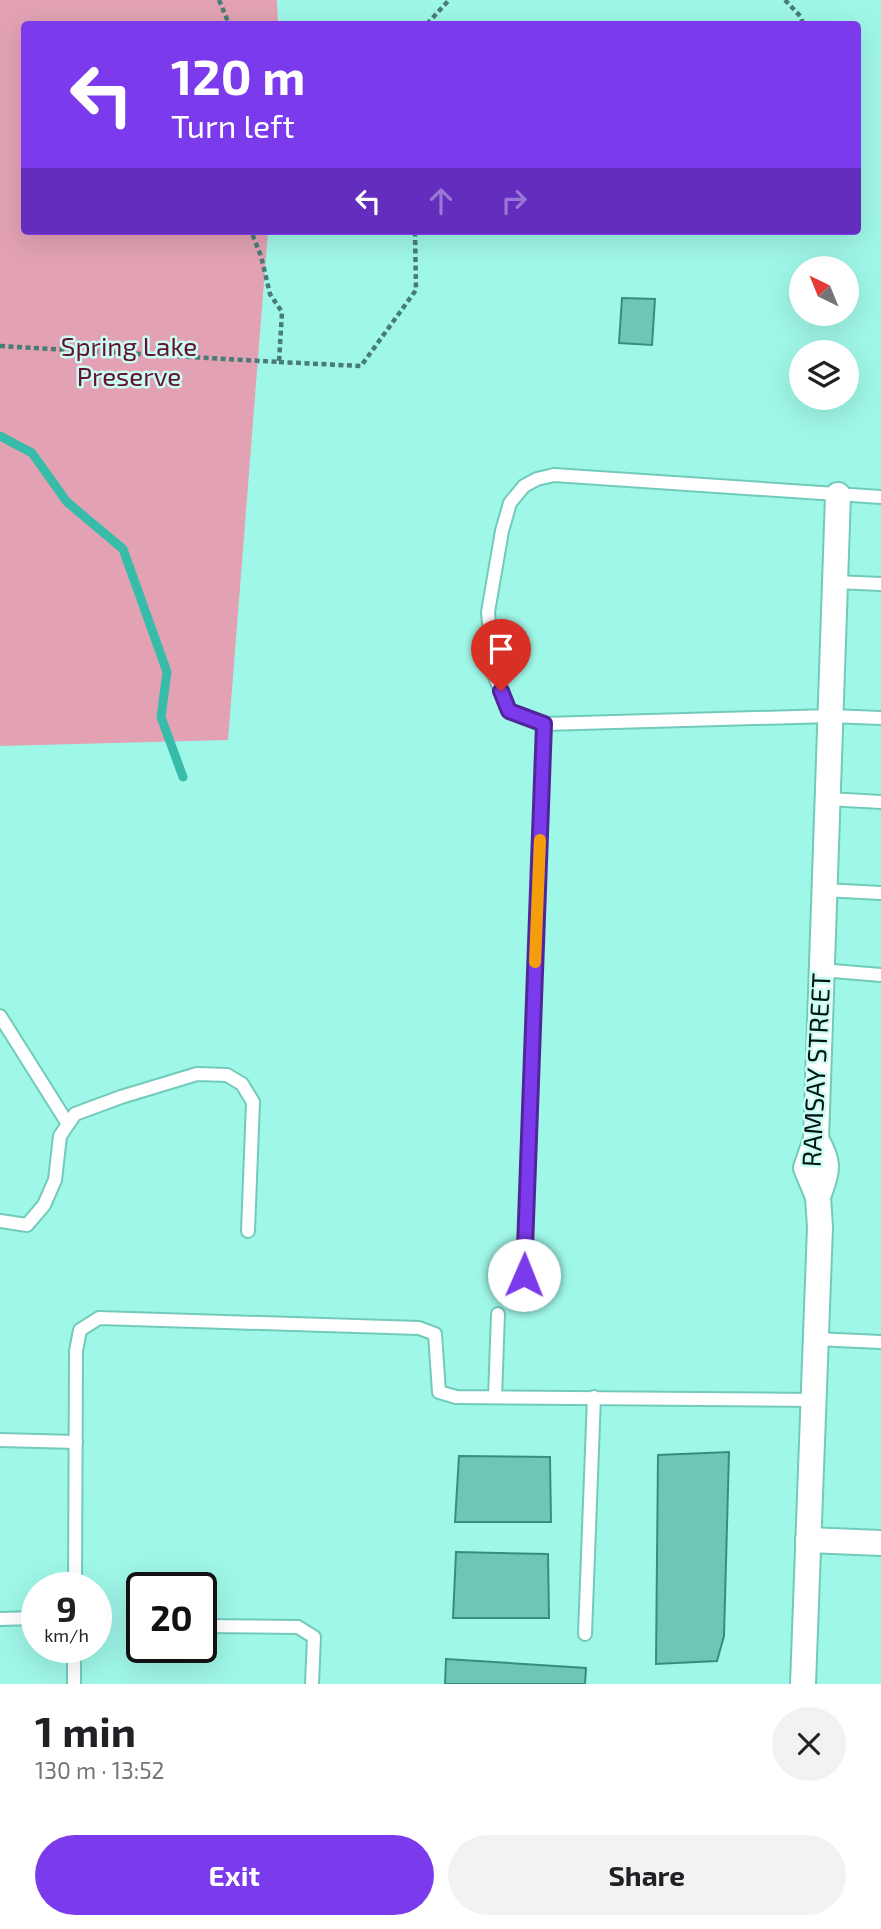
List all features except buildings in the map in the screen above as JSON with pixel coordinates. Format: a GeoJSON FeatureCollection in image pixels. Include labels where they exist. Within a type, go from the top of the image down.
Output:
{"type":"FeatureCollection","features":[{"type":"Feature","properties":{"kind":"street","name":"RAMSAY STREET"},"geometry":{"type":"LineString","coordinates":[[803,1684],[820,1227],[818,1197],[826,1157],[816,1139],[838,495]]}},
{"type":"Feature","properties":{"kind":"street"},"geometry":{"type":"LineString","coordinates":[[808,1540],[881,1543]]}},
{"type":"Feature","properties":{"kind":"lane"},"geometry":{"type":"LineString","coordinates":[[881,497],[554,475],[537,479],[524,485],[510,503],[502,531],[488,612],[493,672],[509,711],[544,724],[830,716],[881,718]]}},
{"type":"Feature","properties":{"kind":"lane"},"geometry":{"type":"LineString","coordinates":[[835,582],[881,584]]}},
{"type":"Feature","properties":{"kind":"lane"},"geometry":{"type":"LineString","coordinates":[[524,1275],[544,724]]}},
{"type":"Feature","properties":{"kind":"lane"},"geometry":{"type":"LineString","coordinates":[[828,799],[881,802]]}},
{"type":"Feature","properties":{"kind":"lane"},"geometry":{"type":"LineString","coordinates":[[824,890],[881,893]]}},
{"type":"Feature","properties":{"kind":"lane"},"geometry":{"type":"LineString","coordinates":[[821,970],[881,975]]}},
{"type":"Feature","properties":{"kind":"lane"},"geometry":{"type":"LineString","coordinates":[[0,1016],[68,1124]]}},
{"type":"Feature","properties":{"kind":"lane"},"geometry":{"type":"LineString","coordinates":[[0,1221],[27,1225],[44,1205],[55,1180],[60,1136],[75,1114],[197,1074],[227,1075],[242,1084],[253,1102],[248,1231]]}},
{"type":"Feature","properties":{"kind":"lane"},"geometry":{"type":"LineString","coordinates":[[495,1396],[498,1314]]}},
{"type":"Feature","properties":{"kind":"lane"},"geometry":{"type":"LineString","coordinates":[[75,1572],[76,1351],[80,1330],[99,1318],[419,1328],[435,1334],[439,1392],[456,1396],[812,1400]]}},
{"type":"Feature","properties":{"kind":"lane"},"geometry":{"type":"LineString","coordinates":[[815,1339],[881,1342]]}},
{"type":"Feature","properties":{"kind":"lane"},"geometry":{"type":"LineString","coordinates":[[585,1634],[594,1397]]}},
{"type":"Feature","properties":{"kind":"lane"},"geometry":{"type":"LineString","coordinates":[[0,1440],[76,1442]]}},
{"type":"Feature","properties":{"kind":"lane"},"geometry":{"type":"LineString","coordinates":[[0,1619],[21,1618]]}},
{"type":"Feature","properties":{"kind":"lane"},"geometry":{"type":"LineString","coordinates":[[217,1626],[298,1627],[314,1637],[312,1684]]}},
{"type":"Feature","properties":{"kind":"lane"},"geometry":{"type":"LineString","coordinates":[[74,1663],[74,1684]]}},
{"type":"Feature","properties":{"kind":"path"},"geometry":{"type":"LineString","coordinates":[[219,0],[228,21]]}},
{"type":"Feature","properties":{"kind":"path"},"geometry":{"type":"LineString","coordinates":[[430,21],[449,0]]}},
{"type":"Feature","properties":{"kind":"path"},"geometry":{"type":"LineString","coordinates":[[785,0],[802,21]]}},
{"type":"Feature","properties":{"kind":"path"},"geometry":{"type":"LineString","coordinates":[[252,235],[270,294],[282,312],[279,362]]}},
{"type":"Feature","properties":{"kind":"path"},"geometry":{"type":"LineString","coordinates":[[0,346],[361,366],[416,290],[415,235]]}},
{"type":"Feature","properties":{"kind":"green space","name":"Spring Lake Preserve"},"geometry":{"type":"Polygon","coordinates":[[[0,0],[277,0],[278,21],[21,21],[21,235],[268,235],[228,740],[0,746],[0,0]]]}},
{"type":"Feature","properties":{"kind":"waterway"},"geometry":{"type":"LineString","coordinates":[[0,436],[32,453],[67,502],[123,549],[167,672],[161,717],[183,777]]}},
{"type":"Feature","properties":{"kind":"slow traffic"},"geometry":{"type":"LineString","coordinates":[[535,962],[540,840]]}},
{"type":"Feature","properties":{"kind":"route"},"geometry":{"type":"LineString","coordinates":[[501,691],[509,711],[544,724],[524,1275]]}}]}
